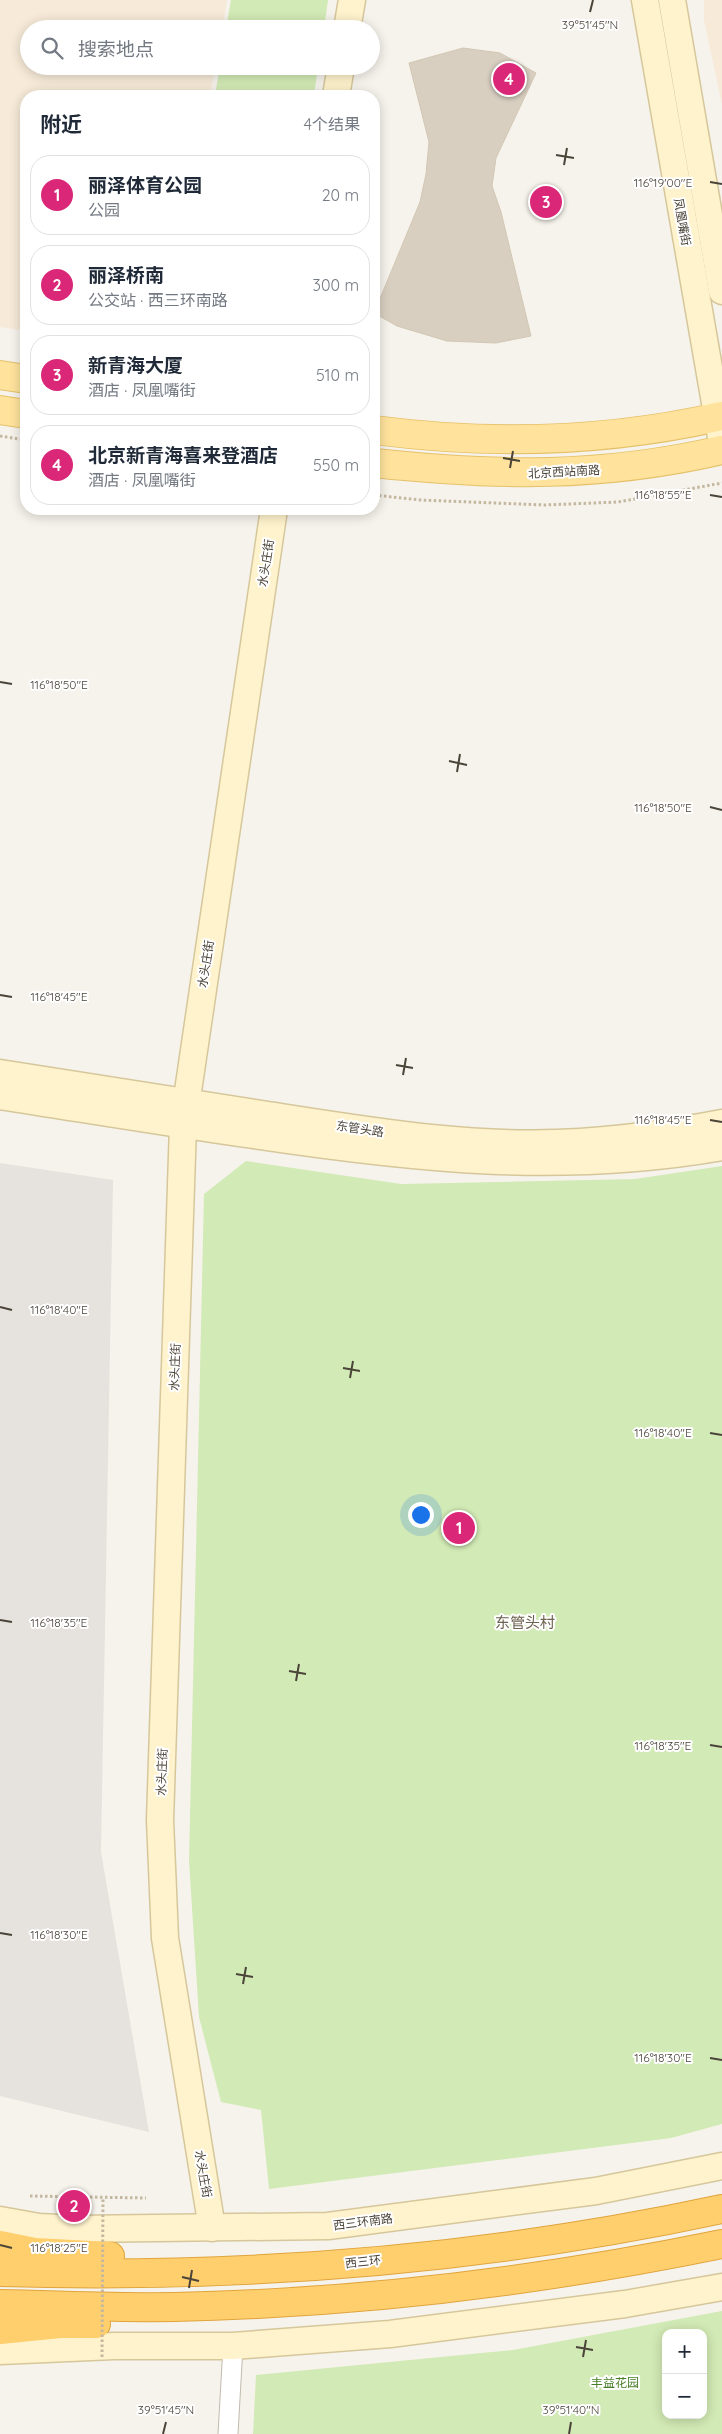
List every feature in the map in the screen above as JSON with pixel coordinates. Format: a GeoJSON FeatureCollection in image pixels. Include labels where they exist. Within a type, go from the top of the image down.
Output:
{"type":"FeatureCollection","features":[{"type":"Feature","properties":{"kind":"highway","name":"西三环"},"geometry":{"type":"LineString","coordinates":[[0,2272],[155,2273],[326,2266],[453,2253],[568,2238],[722,2209]]}},
{"type":"Feature","properties":{"kind":"highway"},"geometry":{"type":"LineString","coordinates":[[0,2239],[35,2252],[112,2256],[155,2273]]}},
{"type":"Feature","properties":{"kind":"highway"},"geometry":{"type":"LineString","coordinates":[[0,2304],[172,2307],[332,2299],[454,2287],[571,2272],[722,2244]]}},
{"type":"Feature","properties":{"kind":"highway"},"geometry":{"type":"LineString","coordinates":[[0,2330],[60,2324],[124,2323],[172,2307]]}},
{"type":"Feature","properties":{"kind":"main road"},"geometry":{"type":"LineString","coordinates":[[0,375],[20,378]]}},
{"type":"Feature","properties":{"kind":"main road"},"geometry":{"type":"LineString","coordinates":[[0,410],[20,413]]}},
{"type":"Feature","properties":{"kind":"main road"},"geometry":{"type":"LineString","coordinates":[[380,431],[466,438],[522,439],[720,426]]}},
{"type":"Feature","properties":{"kind":"main road","name":"北京西站南路"},"geometry":{"type":"LineString","coordinates":[[380,464],[480,472],[547,473],[633,467],[680,460],[722,450]]}},
{"type":"Feature","properties":{"kind":"street"},"geometry":{"type":"LineString","coordinates":[[349,20],[352,0]]}},
{"type":"Feature","properties":{"kind":"street","name":"凤凰嘴街"},"geometry":{"type":"LineString","coordinates":[[645,0],[720,426]]}},
{"type":"Feature","properties":{"kind":"street"},"geometry":{"type":"LineString","coordinates":[[672,0],[722,291]]}},
{"type":"Feature","properties":{"kind":"street"},"geometry":{"type":"LineString","coordinates":[[337,90],[340,75]]}},
{"type":"Feature","properties":{"kind":"street","name":"水头庄街"},"geometry":{"type":"LineString","coordinates":[[212,2228],[172,1990],[162,1906],[160,1820],[184,1113],[273,515]]}},
{"type":"Feature","properties":{"kind":"street","name":"东管头路"},"geometry":{"type":"LineString","coordinates":[[0,1073],[361,1151],[502,1163],[632,1159],[722,1147]]}},
{"type":"Feature","properties":{"kind":"street","name":"东管头路"},"geometry":{"type":"LineString","coordinates":[[0,1096],[372,1131],[434,1139],[504,1142],[579,1142],[676,1132],[722,1123]]}},
{"type":"Feature","properties":{"kind":"street","name":"西三环南路"},"geometry":{"type":"LineString","coordinates":[[0,2239],[30,2226],[76,2229],[328,2226],[596,2190],[722,2166]]}},
{"type":"Feature","properties":{"kind":"street"},"geometry":{"type":"LineString","coordinates":[[0,2351],[87,2347],[233,2346],[390,2334],[459,2327],[625,2304],[722,2287]]}},
{"type":"Feature","properties":{"kind":"street"},"geometry":{"type":"LineString","coordinates":[[228,2434],[233,2346]]}},
{"type":"Feature","properties":{"kind":"path"},"geometry":{"type":"LineString","coordinates":[[0,436],[20,439]]}},
{"type":"Feature","properties":{"kind":"path"},"geometry":{"type":"LineString","coordinates":[[380,496],[420,500],[544,505],[618,502],[722,483]]}},
{"type":"Feature","properties":{"kind":"path"},"geometry":{"type":"LineString","coordinates":[[30,2196],[146,2198]]}},
{"type":"Feature","properties":{"kind":"path"},"geometry":{"type":"LineString","coordinates":[[102,2357],[103,2197]]}},
{"type":"Feature","properties":{"kind":"shaded area"},"geometry":{"type":"Polygon","coordinates":[[[0,0],[227,0],[224,20],[20,20],[20,75],[214,75],[211,90],[20,90],[20,330],[0,327],[0,0]]]}},
{"type":"Feature","properties":{"kind":"shaded area"},"geometry":{"type":"Polygon","coordinates":[[[704,0],[722,0],[722,105],[704,20],[704,0]]]}},
{"type":"Feature","properties":{"kind":"shaded area"},"geometry":{"type":"Polygon","coordinates":[[[0,1163],[113,1180],[101,1852],[149,2132],[0,2096],[0,1163]]]}},
{"type":"Feature","properties":{"kind":"green space"},"geometry":{"type":"Polygon","coordinates":[[[231,0],[328,0],[325,20],[228,20],[231,0]]]}},
{"type":"Feature","properties":{"kind":"green space"},"geometry":{"type":"Polygon","coordinates":[[[218,75],[317,75],[315,90],[216,90],[218,75]]]}},
{"type":"Feature","properties":{"kind":"green space"},"geometry":{"type":"Polygon","coordinates":[[[246,1161],[401,1184],[635,1179],[722,1166],[722,2124],[671,2138],[269,2189],[261,2110],[221,2102],[199,2017],[189,1861],[204,1194],[246,1161]]]}},
{"type":"Feature","properties":{"kind":"green space","name":"丰益花园"},"geometry":{"type":"Polygon","coordinates":[[[722,2311],[722,2434],[253,2434],[256,2375],[513,2350],[722,2311]]]}},
{"type":"Feature","properties":{"kind":"building"},"geometry":{"type":"Polygon","coordinates":[[[463,48],[500,53],[536,73],[496,158],[492,186],[501,212],[531,336],[496,343],[447,341],[397,326],[380,316],[380,299],[420,202],[426,174],[429,142],[409,63],[463,48]]]}},
{"type":"Feature","properties":{"kind":"place","name":"北京新青海喜来登酒店"},"geometry":{"type":"Point","coordinates":[509,79]}},
{"type":"Feature","properties":{"kind":"place","name":"新青海大厦"},"geometry":{"type":"Point","coordinates":[546,202]}},
{"type":"Feature","properties":{"kind":"place","name":"丽泽体育公园"},"geometry":{"type":"Point","coordinates":[459,1528]}},
{"type":"Feature","properties":{"kind":"place","name":"丽泽桥南"},"geometry":{"type":"Point","coordinates":[74,2206]}},
{"type":"Feature","properties":{"kind":"district","name":"东管头村"},"geometry":{"type":"Point","coordinates":[525,1623]}}]}
